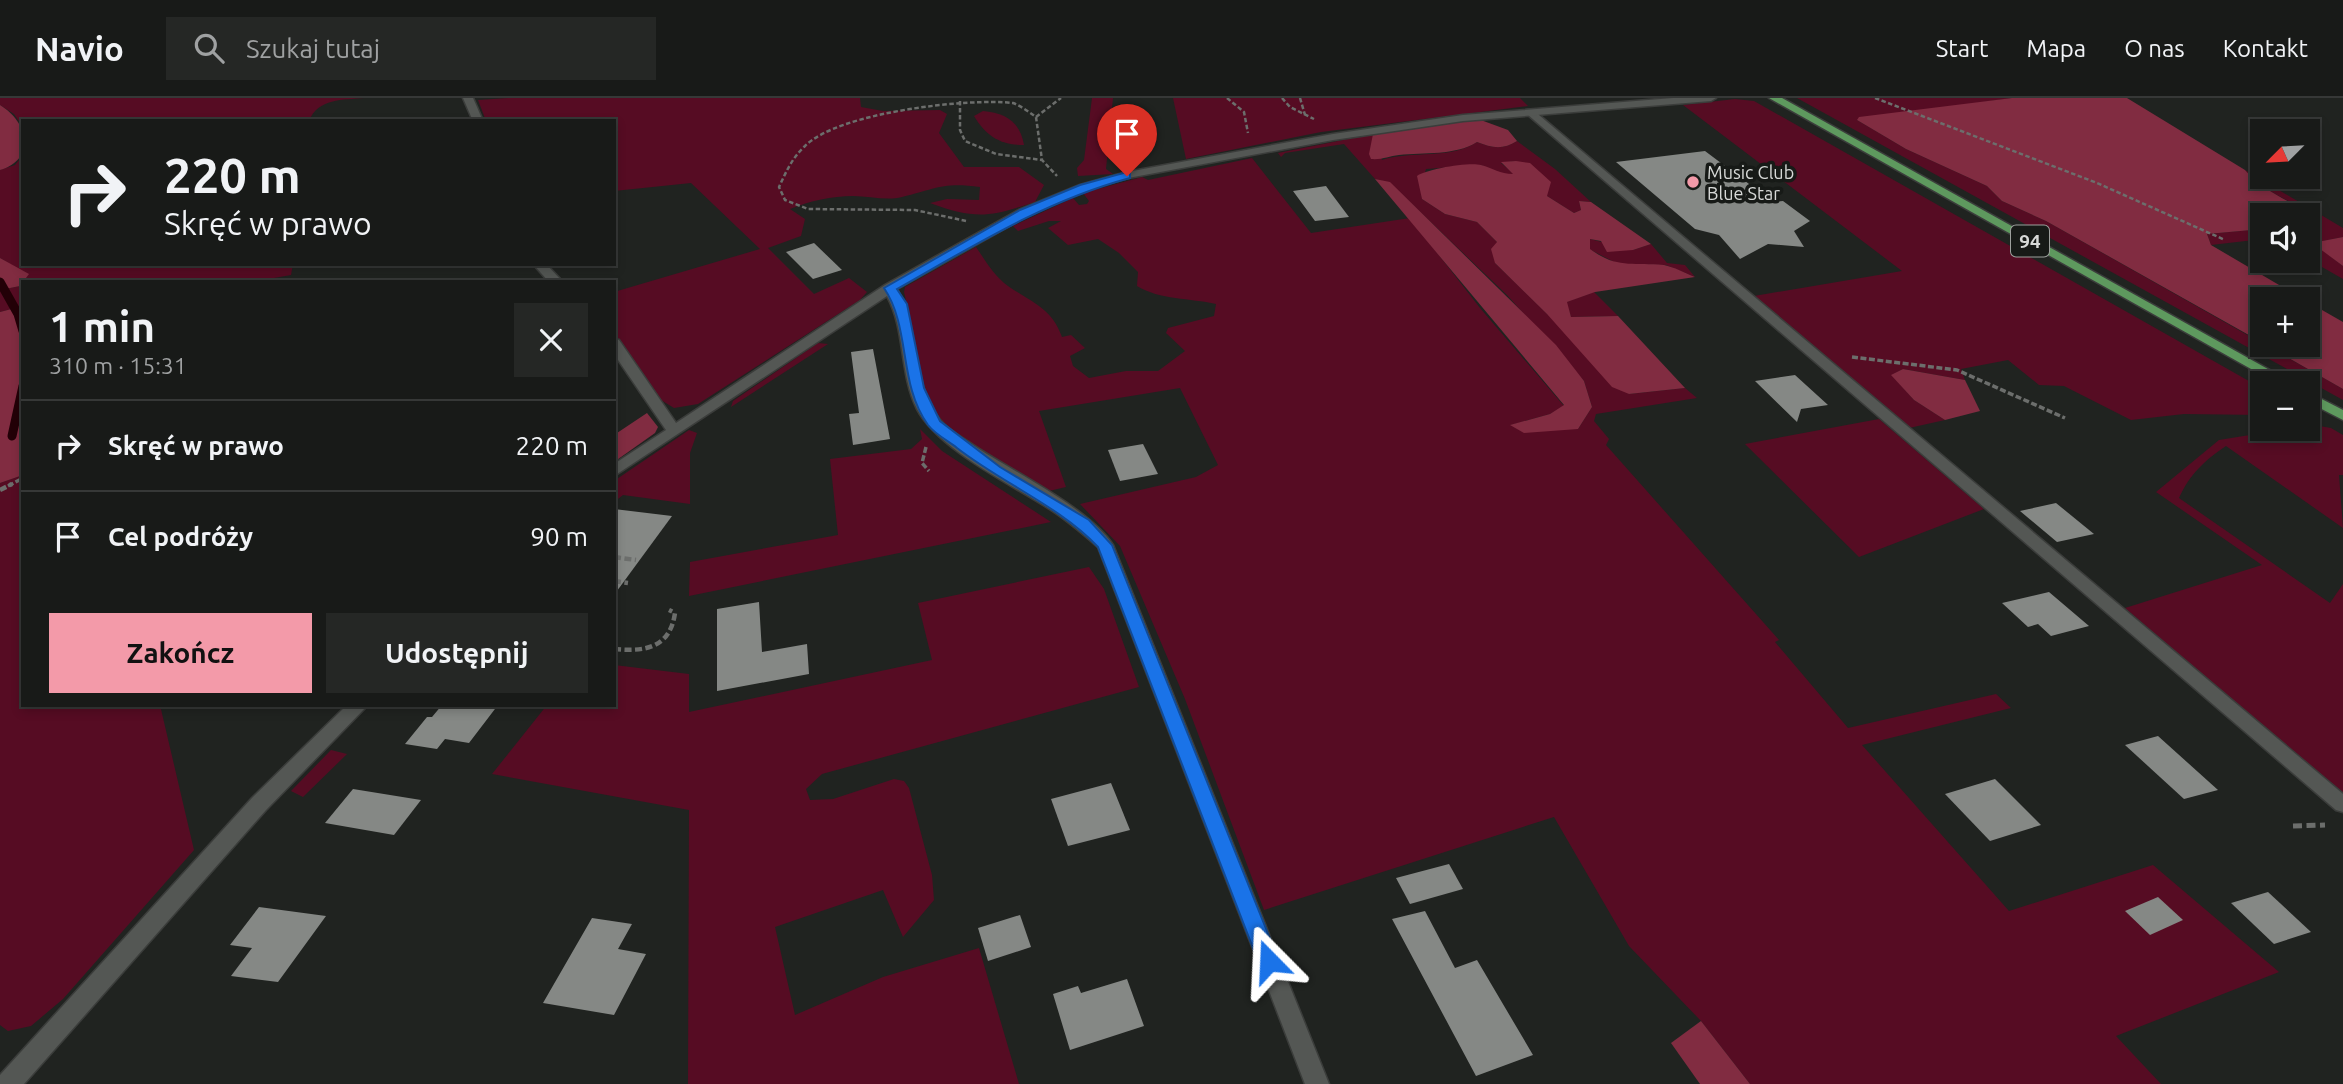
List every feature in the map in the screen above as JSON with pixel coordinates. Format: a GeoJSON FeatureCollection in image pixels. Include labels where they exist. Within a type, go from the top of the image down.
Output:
{"type":"FeatureCollection","features":[{"type":"Feature","properties":{"kind":"main road","name":"94"},"geometry":{"type":"LineString","coordinates":[[1774,98],[2264,371]]}},
{"type":"Feature","properties":{"kind":"main road"},"geometry":{"type":"LineString","coordinates":[[2320,403],[2343,416]]}},
{"type":"Feature","properties":{"kind":"street"},"geometry":{"type":"LineString","coordinates":[[468,98],[477,119]]}},
{"type":"Feature","properties":{"kind":"street"},"geometry":{"type":"LineString","coordinates":[[616,470],[673,429],[890,288],[1023,212],[1074,191],[1127,176],[1463,118],[1712,98]]}},
{"type":"Feature","properties":{"kind":"street"},"geometry":{"type":"LineString","coordinates":[[540,266],[555,280]]}},
{"type":"Feature","properties":{"kind":"street"},"geometry":{"type":"LineString","coordinates":[[890,288],[901,304],[917,388],[934,424],[995,470],[1084,523],[1105,545],[1317,1084]]}},
{"type":"Feature","properties":{"kind":"street"},"geometry":{"type":"LineString","coordinates":[[616,346],[673,429]]}},
{"type":"Feature","properties":{"kind":"street"},"geometry":{"type":"LineString","coordinates":[[8,1084],[259,804],[357,707]]}},
{"type":"Feature","properties":{"kind":"lane"},"geometry":{"type":"LineString","coordinates":[[1530,112],[2343,805]]}},
{"type":"Feature","properties":{"kind":"path"},"geometry":{"type":"LineString","coordinates":[[1036,117],[1061,98]]}},
{"type":"Feature","properties":{"kind":"path"},"geometry":{"type":"LineString","coordinates":[[1227,98],[1244,111],[1249,119],[1249,135],[1262,142],[1283,147]]}},
{"type":"Feature","properties":{"kind":"path"},"geometry":{"type":"LineString","coordinates":[[1875,98],[2097,183],[2225,240]]}},
{"type":"Feature","properties":{"kind":"path"},"geometry":{"type":"LineString","coordinates":[[993,230],[915,210],[808,209],[785,200],[779,187],[783,172],[798,151],[816,135],[845,120],[886,108],[960,101],[1013,103],[1036,117]]}},
{"type":"Feature","properties":{"kind":"path"},"geometry":{"type":"LineString","coordinates":[[960,101],[961,135],[967,145],[985,152],[1042,160],[1074,191]]}},
{"type":"Feature","properties":{"kind":"path"},"geometry":{"type":"LineString","coordinates":[[1036,117],[1042,160]]}},
{"type":"Feature","properties":{"kind":"path"},"geometry":{"type":"LineString","coordinates":[[1804,344],[1856,358],[1957,370],[1990,382],[2064,418]]}},
{"type":"Feature","properties":{"kind":"path"},"geometry":{"type":"LineString","coordinates":[[0,490],[21,479]]}},
{"type":"Feature","properties":{"kind":"path"},"geometry":{"type":"LineString","coordinates":[[616,557],[636,561]]}},
{"type":"Feature","properties":{"kind":"path"},"geometry":{"type":"LineString","coordinates":[[616,582],[628,583]]}},
{"type":"Feature","properties":{"kind":"path"},"geometry":{"type":"LineString","coordinates":[[616,649],[655,649],[667,639],[674,626],[675,613],[669,610]]}},
{"type":"Feature","properties":{"kind":"path"},"geometry":{"type":"LineString","coordinates":[[2293,826],[2330,824]]}},
{"type":"Feature","properties":{"kind":"shaded area"},"geometry":{"type":"Polygon","coordinates":[[[0,98],[364,98],[325,104],[313,113],[310,119],[21,119],[21,124],[14,114],[0,105],[0,98]]]}},
{"type":"Feature","properties":{"kind":"shaded area"},"geometry":{"type":"Polygon","coordinates":[[[860,98],[861,107],[883,111],[940,110],[947,114],[939,133],[964,167],[1019,167],[1044,185],[1035,202],[994,213],[959,212],[930,203],[947,199],[979,200],[980,187],[957,185],[896,198],[829,198],[790,209],[805,219],[801,236],[768,248],[814,294],[849,278],[867,292],[860,300],[698,404],[674,408],[661,400],[616,335],[616,291],[760,249],[691,183],[616,191],[616,119],[485,119],[478,100],[860,98]]]}},
{"type":"Feature","properties":{"kind":"shaded area"},"geometry":{"type":"Polygon","coordinates":[[[1092,98],[1113,98],[1106,169],[1113,174],[1078,176],[1077,168],[1084,160],[1092,98]]]}},
{"type":"Feature","properties":{"kind":"shaded area"},"geometry":{"type":"Polygon","coordinates":[[[1173,98],[1520,98],[1528,106],[1321,132],[1186,159],[1173,98]]]}},
{"type":"Feature","properties":{"kind":"shaded area"},"geometry":{"type":"Polygon","coordinates":[[[1797,98],[2012,98],[1857,120],[1906,149],[1987,186],[2002,201],[2046,221],[2250,336],[2250,349],[1797,98]]]}},
{"type":"Feature","properties":{"kind":"shaded area"},"geometry":{"type":"Polygon","coordinates":[[[2012,98],[2127,98],[2245,170],[2250,176],[2250,189],[2267,189],[2291,203],[2250,203],[2250,230],[2207,234],[2211,245],[2250,268],[2250,273],[2259,273],[2283,287],[2250,287],[2250,336],[2046,221],[2002,201],[1987,186],[1906,149],[1857,120],[1859,117],[2012,98]]]}},
{"type":"Feature","properties":{"kind":"shaded area"},"geometry":{"type":"Polygon","coordinates":[[[1735,99],[1754,101],[2250,382],[2250,415],[2184,414],[2131,420],[2064,386],[2039,385],[2008,360],[1961,369],[1965,380],[1903,369],[1892,375],[1914,400],[1945,420],[1909,428],[1754,296],[1902,271],[1683,105],[1735,99]]]}},
{"type":"Feature","properties":{"kind":"shaded area"},"geometry":{"type":"Polygon","coordinates":[[[0,105],[10,112],[21,128],[21,156],[12,165],[0,170],[0,105]]]}},
{"type":"Feature","properties":{"kind":"shaded area"},"geometry":{"type":"Polygon","coordinates":[[[983,111],[1011,120],[1019,130],[1024,145],[1001,141],[989,134],[974,116],[983,111]]]}},
{"type":"Feature","properties":{"kind":"shaded area"},"geometry":{"type":"Polygon","coordinates":[[[1478,119],[1508,130],[1517,141],[1497,147],[1477,142],[1459,150],[1379,159],[1371,159],[1369,154],[1373,134],[1478,119]]]}},
{"type":"Feature","properties":{"kind":"shaded area"},"geometry":{"type":"Polygon","coordinates":[[[1373,134],[1382,160],[1455,151],[1477,142],[1497,147],[1517,141],[1555,169],[1591,202],[1579,201],[1581,210],[1574,213],[1547,196],[1516,161],[1501,163],[1514,174],[1500,174],[1481,165],[1426,169],[1421,185],[1422,199],[1445,214],[1477,222],[1497,242],[1495,263],[1629,394],[1685,388],[1697,398],[1596,414],[1594,421],[1609,439],[1606,445],[1779,640],[1775,642],[1848,728],[1996,694],[2011,708],[1862,745],[2009,911],[2153,865],[2279,972],[2116,1036],[2161,1084],[1750,1084],[1701,1021],[1629,946],[1554,817],[1264,910],[1185,699],[1120,546],[1080,504],[1196,477],[1218,465],[1180,388],[1039,411],[1066,487],[1049,491],[980,453],[963,441],[936,413],[927,397],[919,372],[904,292],[905,287],[976,247],[1003,282],[1047,312],[1062,337],[1071,335],[1085,348],[1070,356],[1073,366],[1089,378],[1126,371],[1158,371],[1185,351],[1166,333],[1168,328],[1214,316],[1216,304],[1146,291],[1137,286],[1138,272],[1119,253],[1098,239],[1068,245],[1048,228],[1061,221],[1049,221],[1018,231],[1013,226],[1073,198],[1079,205],[1087,204],[1089,201],[1083,193],[1142,177],[1148,180],[1252,158],[1311,233],[1410,218],[1480,308],[1564,406],[1550,414],[1511,425],[1578,429],[1592,407],[1584,381],[1507,295],[1390,183],[1375,179],[1344,144],[1285,153],[1281,157],[1278,153],[1373,134]]]}},
{"type":"Feature","properties":{"kind":"shaded area"},"geometry":{"type":"Polygon","coordinates":[[[21,158],[21,266],[293,266],[291,275],[262,280],[24,280],[28,275],[0,258],[0,170],[15,165],[21,158]]]}},
{"type":"Feature","properties":{"kind":"shaded area"},"geometry":{"type":"Polygon","coordinates":[[[1501,162],[1530,163],[1551,182],[1547,196],[1574,213],[1581,210],[1579,201],[1591,202],[1651,244],[1633,250],[1607,252],[1601,241],[1590,239],[1590,249],[1608,260],[1664,265],[1695,277],[1595,292],[1567,302],[1571,317],[1618,316],[1685,388],[1629,394],[1612,387],[1547,314],[1495,263],[1491,249],[1497,242],[1477,222],[1445,214],[1422,199],[1417,176],[1422,173],[1475,164],[1513,174],[1501,162]]]}},
{"type":"Feature","properties":{"kind":"shaded area"},"geometry":{"type":"Polygon","coordinates":[[[1375,179],[1390,182],[1556,345],[1584,381],[1592,407],[1578,429],[1524,433],[1510,425],[1550,414],[1564,405],[1375,179]]]}},
{"type":"Feature","properties":{"kind":"shaded area"},"geometry":{"type":"Polygon","coordinates":[[[2267,189],[2277,189],[2301,203],[2291,203],[2267,189]]]}},
{"type":"Feature","properties":{"kind":"shaded area"},"geometry":{"type":"Polygon","coordinates":[[[2320,214],[2343,228],[2343,237],[2320,242],[2320,214]]]}},
{"type":"Feature","properties":{"kind":"shaded area"},"geometry":{"type":"Polygon","coordinates":[[[2250,230],[2250,240],[2211,245],[2207,234],[2250,230]]]}},
{"type":"Feature","properties":{"kind":"shaded area"},"geometry":{"type":"Polygon","coordinates":[[[2343,237],[2343,266],[2320,249],[2320,241],[2343,237]]]}},
{"type":"Feature","properties":{"kind":"shaded area"},"geometry":{"type":"Polygon","coordinates":[[[1590,239],[1633,250],[1651,244],[1667,263],[1685,265],[1695,277],[1666,265],[1618,264],[1589,249],[1590,239]]]}},
{"type":"Feature","properties":{"kind":"shaded area"},"geometry":{"type":"Polygon","coordinates":[[[2320,248],[2343,266],[2343,279],[2320,266],[2320,248]]]}},
{"type":"Feature","properties":{"kind":"shaded area"},"geometry":{"type":"Polygon","coordinates":[[[0,258],[29,274],[21,280],[20,286],[0,290],[0,258]]]}},
{"type":"Feature","properties":{"kind":"shaded area"},"geometry":{"type":"Polygon","coordinates":[[[20,286],[21,307],[0,312],[0,290],[20,286]]]}},
{"type":"Feature","properties":{"kind":"shaded area"},"geometry":{"type":"Polygon","coordinates":[[[1594,292],[1618,316],[1571,317],[1566,302],[1594,292]]]}},
{"type":"Feature","properties":{"kind":"shaded area"},"geometry":{"type":"Polygon","coordinates":[[[21,307],[21,476],[0,483],[0,312],[21,307]]]}},
{"type":"Feature","properties":{"kind":"shaded area"},"geometry":{"type":"Polygon","coordinates":[[[2320,309],[2343,322],[2343,389],[2320,376],[2320,371],[2312,371],[2287,357],[2320,357],[2320,309]]]}},
{"type":"Feature","properties":{"kind":"shaded area"},"geometry":{"type":"Polygon","coordinates":[[[818,343],[828,344],[731,407],[733,401],[818,343]]]}},
{"type":"Feature","properties":{"kind":"shaded area"},"geometry":{"type":"Polygon","coordinates":[[[2265,357],[2286,357],[2311,371],[2291,371],[2265,357]]]}},
{"type":"Feature","properties":{"kind":"shaded area"},"geometry":{"type":"Polygon","coordinates":[[[1903,369],[1965,380],[1980,411],[1945,420],[1914,400],[1891,375],[1903,369]]]}},
{"type":"Feature","properties":{"kind":"shaded area"},"geometry":{"type":"Polygon","coordinates":[[[2320,376],[2343,389],[2343,400],[2320,387],[2320,376]]]}},
{"type":"Feature","properties":{"kind":"shaded area"},"geometry":{"type":"Polygon","coordinates":[[[647,413],[658,427],[655,433],[616,461],[616,434],[647,413]]]}},
{"type":"Feature","properties":{"kind":"shaded area"},"geometry":{"type":"Polygon","coordinates":[[[1879,419],[1984,509],[1859,557],[1745,444],[1879,419]]]}},
{"type":"Feature","properties":{"kind":"shaded area"},"geometry":{"type":"Polygon","coordinates":[[[2320,426],[2331,428],[2343,435],[2343,475],[2339,475],[2343,528],[2226,446],[2198,469],[2179,498],[2330,603],[2343,584],[2343,797],[2125,608],[2262,565],[2156,492],[2219,440],[2250,435],[2250,441],[2320,441],[2320,426]]]}},
{"type":"Feature","properties":{"kind":"shaded area"},"geometry":{"type":"Polygon","coordinates":[[[920,429],[942,451],[1051,522],[689,596],[690,562],[838,535],[830,459],[911,449],[922,439],[920,429]]]}},
{"type":"Feature","properties":{"kind":"shaded area"},"geometry":{"type":"Polygon","coordinates":[[[689,430],[697,433],[690,453],[690,504],[623,495],[616,500],[616,480],[689,430]]]}},
{"type":"Feature","properties":{"kind":"shaded area"},"geometry":{"type":"Polygon","coordinates":[[[21,476],[21,707],[160,707],[194,850],[63,999],[31,1026],[8,1031],[0,1025],[0,483],[21,476]]]}},
{"type":"Feature","properties":{"kind":"shaded area"},"geometry":{"type":"Polygon","coordinates":[[[1089,567],[1104,589],[1139,687],[822,774],[806,789],[810,800],[833,799],[894,779],[904,781],[909,788],[932,875],[934,900],[903,937],[883,890],[775,927],[795,1015],[883,977],[979,948],[1019,1084],[688,1084],[689,810],[492,774],[545,707],[616,707],[616,665],[689,674],[689,712],[932,660],[918,603],[1089,567]]]}},
{"type":"Feature","properties":{"kind":"shaded area"},"geometry":{"type":"Polygon","coordinates":[[[331,750],[347,754],[303,797],[291,791],[331,750]]]}},
{"type":"Feature","properties":{"kind":"shaded area"},"geometry":{"type":"Polygon","coordinates":[[[1701,1021],[1750,1084],[1700,1084],[1671,1043],[1701,1021]]]}},
{"type":"Feature","properties":{"kind":"building"},"geometry":{"type":"Polygon","coordinates":[[[1705,151],[1773,202],[1783,201],[1810,221],[1794,231],[1804,247],[1768,244],[1740,259],[1719,235],[1695,229],[1616,162],[1705,151]]]}},
{"type":"Feature","properties":{"kind":"building"},"geometry":{"type":"Polygon","coordinates":[[[1326,186],[1349,217],[1315,221],[1293,191],[1326,186]]]}},
{"type":"Feature","properties":{"kind":"building"},"geometry":{"type":"Polygon","coordinates":[[[814,243],[842,270],[813,279],[786,252],[814,243]]]}},
{"type":"Feature","properties":{"kind":"building"},"geometry":{"type":"Polygon","coordinates":[[[873,349],[890,439],[853,445],[849,414],[859,413],[851,352],[873,349]]]}},
{"type":"Feature","properties":{"kind":"building"},"geometry":{"type":"Polygon","coordinates":[[[1795,375],[1828,405],[1801,409],[1797,422],[1755,381],[1795,375]]]}},
{"type":"Feature","properties":{"kind":"building"},"geometry":{"type":"Polygon","coordinates":[[[1143,444],[1158,474],[1120,481],[1108,450],[1143,444]]]}},
{"type":"Feature","properties":{"kind":"building"},"geometry":{"type":"Polygon","coordinates":[[[2056,503],[2094,534],[2057,542],[2020,511],[2056,503]]]}},
{"type":"Feature","properties":{"kind":"building"},"geometry":{"type":"Polygon","coordinates":[[[616,509],[672,516],[616,592],[616,509]]]}},
{"type":"Feature","properties":{"kind":"building"},"geometry":{"type":"Polygon","coordinates":[[[2049,592],[2089,626],[2051,636],[2038,624],[2028,627],[2002,603],[2049,592]]]}},
{"type":"Feature","properties":{"kind":"building"},"geometry":{"type":"Polygon","coordinates":[[[759,602],[762,652],[807,644],[809,674],[717,691],[717,609],[759,602]]]}},
{"type":"Feature","properties":{"kind":"building"},"geometry":{"type":"Polygon","coordinates":[[[440,707],[496,707],[469,743],[445,739],[437,749],[405,744],[427,717],[432,717],[440,707]]]}},
{"type":"Feature","properties":{"kind":"building"},"geometry":{"type":"Polygon","coordinates":[[[2158,736],[2218,790],[2184,799],[2125,745],[2158,736]]]}},
{"type":"Feature","properties":{"kind":"building"},"geometry":{"type":"Polygon","coordinates":[[[1995,779],[2041,825],[1990,841],[1945,794],[1995,779]]]}},
{"type":"Feature","properties":{"kind":"building"},"geometry":{"type":"Polygon","coordinates":[[[1111,783],[1130,830],[1068,846],[1051,799],[1111,783]]]}},
{"type":"Feature","properties":{"kind":"building"},"geometry":{"type":"Polygon","coordinates":[[[353,789],[421,800],[394,835],[325,823],[353,789]]]}},
{"type":"Feature","properties":{"kind":"building"},"geometry":{"type":"Polygon","coordinates":[[[1449,864],[1463,889],[1410,904],[1396,878],[1449,864]]]}},
{"type":"Feature","properties":{"kind":"building"},"geometry":{"type":"Polygon","coordinates":[[[2268,892],[2311,932],[2274,944],[2231,903],[2268,892]]]}},
{"type":"Feature","properties":{"kind":"building"},"geometry":{"type":"Polygon","coordinates":[[[2158,897],[2183,920],[2150,935],[2125,911],[2158,897]]]}},
{"type":"Feature","properties":{"kind":"building"},"geometry":{"type":"Polygon","coordinates":[[[259,907],[326,916],[278,982],[231,976],[252,948],[230,945],[259,907]]]}},
{"type":"Feature","properties":{"kind":"building"},"geometry":{"type":"Polygon","coordinates":[[[1425,911],[1455,968],[1477,960],[1533,1055],[1476,1076],[1392,919],[1425,911]]]}},
{"type":"Feature","properties":{"kind":"building"},"geometry":{"type":"Polygon","coordinates":[[[1020,915],[1031,947],[988,961],[978,928],[1020,915]]]}},
{"type":"Feature","properties":{"kind":"building"},"geometry":{"type":"Polygon","coordinates":[[[592,918],[632,924],[618,949],[646,954],[614,1015],[543,1003],[592,918]]]}},
{"type":"Feature","properties":{"kind":"building"},"geometry":{"type":"Polygon","coordinates":[[[1127,979],[1144,1026],[1070,1050],[1053,994],[1078,986],[1081,993],[1127,979]]]}},
{"type":"Feature","properties":{"kind":"waterway"},"geometry":{"type":"LineString","coordinates":[[0,282],[21,324]]}},
{"type":"Feature","properties":{"kind":"waterway"},"geometry":{"type":"LineString","coordinates":[[12,436],[21,395]]}},
{"type":"Feature","properties":{"kind":"place","name":"Music Club Blue Star"},"geometry":{"type":"Point","coordinates":[1693,182]}},
{"type":"Feature","properties":{"kind":"route"},"geometry":{"type":"LineString","coordinates":[[1127,176],[1084,187],[1023,212],[890,288],[901,304],[917,388],[934,424],[995,470],[1084,523],[1105,545],[1269,961]]}}]}
